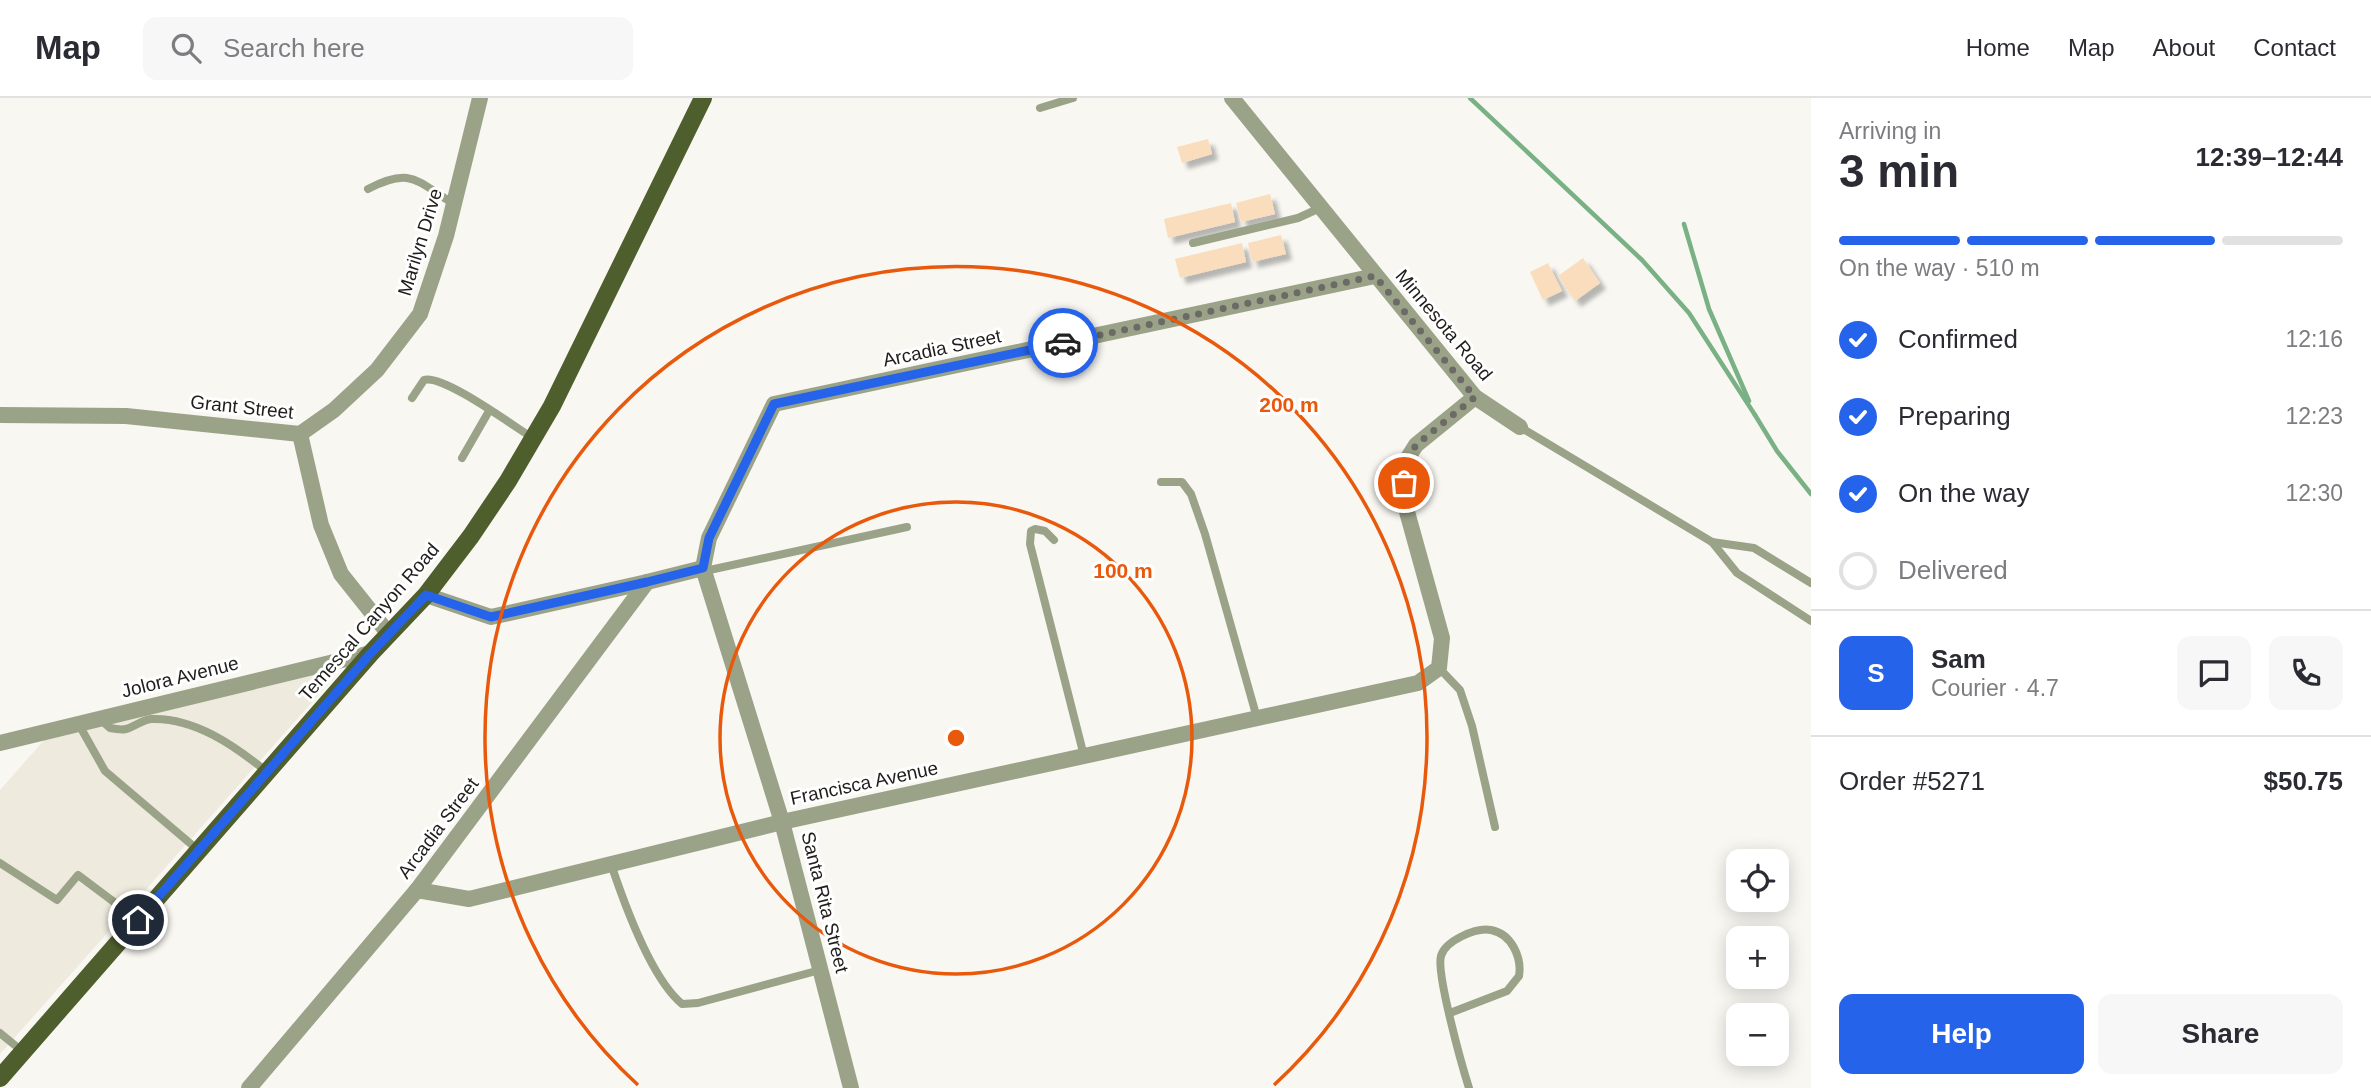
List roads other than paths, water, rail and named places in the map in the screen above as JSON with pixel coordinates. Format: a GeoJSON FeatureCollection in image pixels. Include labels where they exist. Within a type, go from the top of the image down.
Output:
{"type":"FeatureCollection","features":[{"type":"Feature","properties":{"kind":"main road","name":"Temescal Canyon Road"},"geometry":{"type":"LineString","coordinates":[[0,1078],[388,633],[426,595],[478,525],[508,481],[558,394],[703,98]]}},
{"type":"Feature","properties":{"kind":"street","name":"Marilyn Drive"},"geometry":{"type":"LineString","coordinates":[[300,434],[334,410],[377,370],[420,314],[446,236],[480,98]]}},
{"type":"Feature","properties":{"kind":"street","name":"Minnesota Road"},"geometry":{"type":"LineString","coordinates":[[1232,98],[1475,397],[1520,426]]}},
{"type":"Feature","properties":{"kind":"street","name":"Arcadia Street"},"geometry":{"type":"LineString","coordinates":[[704,569],[709,538],[774,404],[1375,276]]}},
{"type":"Feature","properties":{"kind":"street"},"geometry":{"type":"LineString","coordinates":[[1439,668],[1442,638],[1404,501],[1404,464],[1416,445],[1475,397]]}},
{"type":"Feature","properties":{"kind":"street","name":"Grant Street"},"geometry":{"type":"LineString","coordinates":[[0,415],[126,416],[300,434],[321,525],[341,574],[388,633]]}},
{"type":"Feature","properties":{"kind":"street"},"geometry":{"type":"LineString","coordinates":[[426,595],[491,617],[704,569]]}},
{"type":"Feature","properties":{"kind":"street","name":"Santa Rita Street"},"geometry":{"type":"LineString","coordinates":[[704,569],[782,822],[851,1088]]}},
{"type":"Feature","properties":{"kind":"street","name":"Arcadia Street"},"geometry":{"type":"LineString","coordinates":[[249,1088],[417,890],[647,582]]}},
{"type":"Feature","properties":{"kind":"street","name":"Jolora Avenue"},"geometry":{"type":"LineString","coordinates":[[0,743],[371,653]]}},
{"type":"Feature","properties":{"kind":"street","name":"Francisca Avenue"},"geometry":{"type":"LineString","coordinates":[[417,890],[469,899],[782,822],[1418,683],[1439,668]]}},
{"type":"Feature","properties":{"kind":"lane"},"geometry":{"type":"LineString","coordinates":[[1040,108],[1073,98]]}},
{"type":"Feature","properties":{"kind":"lane"},"geometry":{"type":"LineString","coordinates":[[368,189],[396,177],[409,177],[454,204]]}},
{"type":"Feature","properties":{"kind":"lane"},"geometry":{"type":"LineString","coordinates":[[1193,243],[1298,218],[1320,208]]}},
{"type":"Feature","properties":{"kind":"lane"},"geometry":{"type":"LineString","coordinates":[[412,398],[424,380],[437,380],[471,397],[533,438]]}},
{"type":"Feature","properties":{"kind":"lane"},"geometry":{"type":"LineString","coordinates":[[462,458],[489,411]]}},
{"type":"Feature","properties":{"kind":"lane","name":"Minnesota Road"},"geometry":{"type":"LineString","coordinates":[[1520,426],[1712,542],[1737,573],[1811,621]]}},
{"type":"Feature","properties":{"kind":"lane"},"geometry":{"type":"LineString","coordinates":[[1161,482],[1182,482],[1191,494],[1205,534],[1257,718]]}},
{"type":"Feature","properties":{"kind":"lane"},"geometry":{"type":"LineString","coordinates":[[704,569],[907,527]]}},
{"type":"Feature","properties":{"kind":"lane"},"geometry":{"type":"LineString","coordinates":[[1054,540],[1045,531],[1035,528],[1031,531],[1030,544],[1084,756]]}},
{"type":"Feature","properties":{"kind":"lane","name":"Minnesota Road"},"geometry":{"type":"LineString","coordinates":[[1712,542],[1754,548],[1811,583]]}},
{"type":"Feature","properties":{"kind":"lane"},"geometry":{"type":"LineString","coordinates":[[1439,668],[1460,690],[1472,726],[1495,827]]}},
{"type":"Feature","properties":{"kind":"lane"},"geometry":{"type":"LineString","coordinates":[[100,718],[110,729],[126,730],[146,719],[164,719],[192,726],[239,749],[267,772]]}},
{"type":"Feature","properties":{"kind":"lane"},"geometry":{"type":"LineString","coordinates":[[78,723],[105,771],[198,850]]}},
{"type":"Feature","properties":{"kind":"lane"},"geometry":{"type":"LineString","coordinates":[[0,863],[57,900],[78,875],[138,920]]}},
{"type":"Feature","properties":{"kind":"lane"},"geometry":{"type":"LineString","coordinates":[[611,864],[628,913],[661,980],[671,995],[682,1003],[698,1003],[820,970]]}},
{"type":"Feature","properties":{"kind":"lane"},"geometry":{"type":"LineString","coordinates":[[1450,1013],[1507,990],[1520,976],[1518,956],[1513,946],[1500,934],[1489,929],[1454,938],[1442,952],[1439,964],[1450,1013],[1469,1088]]}},
{"type":"Feature","properties":{"kind":"lane"},"geometry":{"type":"LineString","coordinates":[[0,1033],[23,1052]]}},
{"type":"Feature","properties":{"kind":"waterway"},"geometry":{"type":"LineString","coordinates":[[1470,98],[1642,260],[1689,313],[1755,415]]}},
{"type":"Feature","properties":{"kind":"waterway"},"geometry":{"type":"LineString","coordinates":[[1684,224],[1709,309],[1749,401]]}},
{"type":"Feature","properties":{"kind":"waterway"},"geometry":{"type":"LineString","coordinates":[[1755,415],[1777,451],[1811,494]]}}]}
